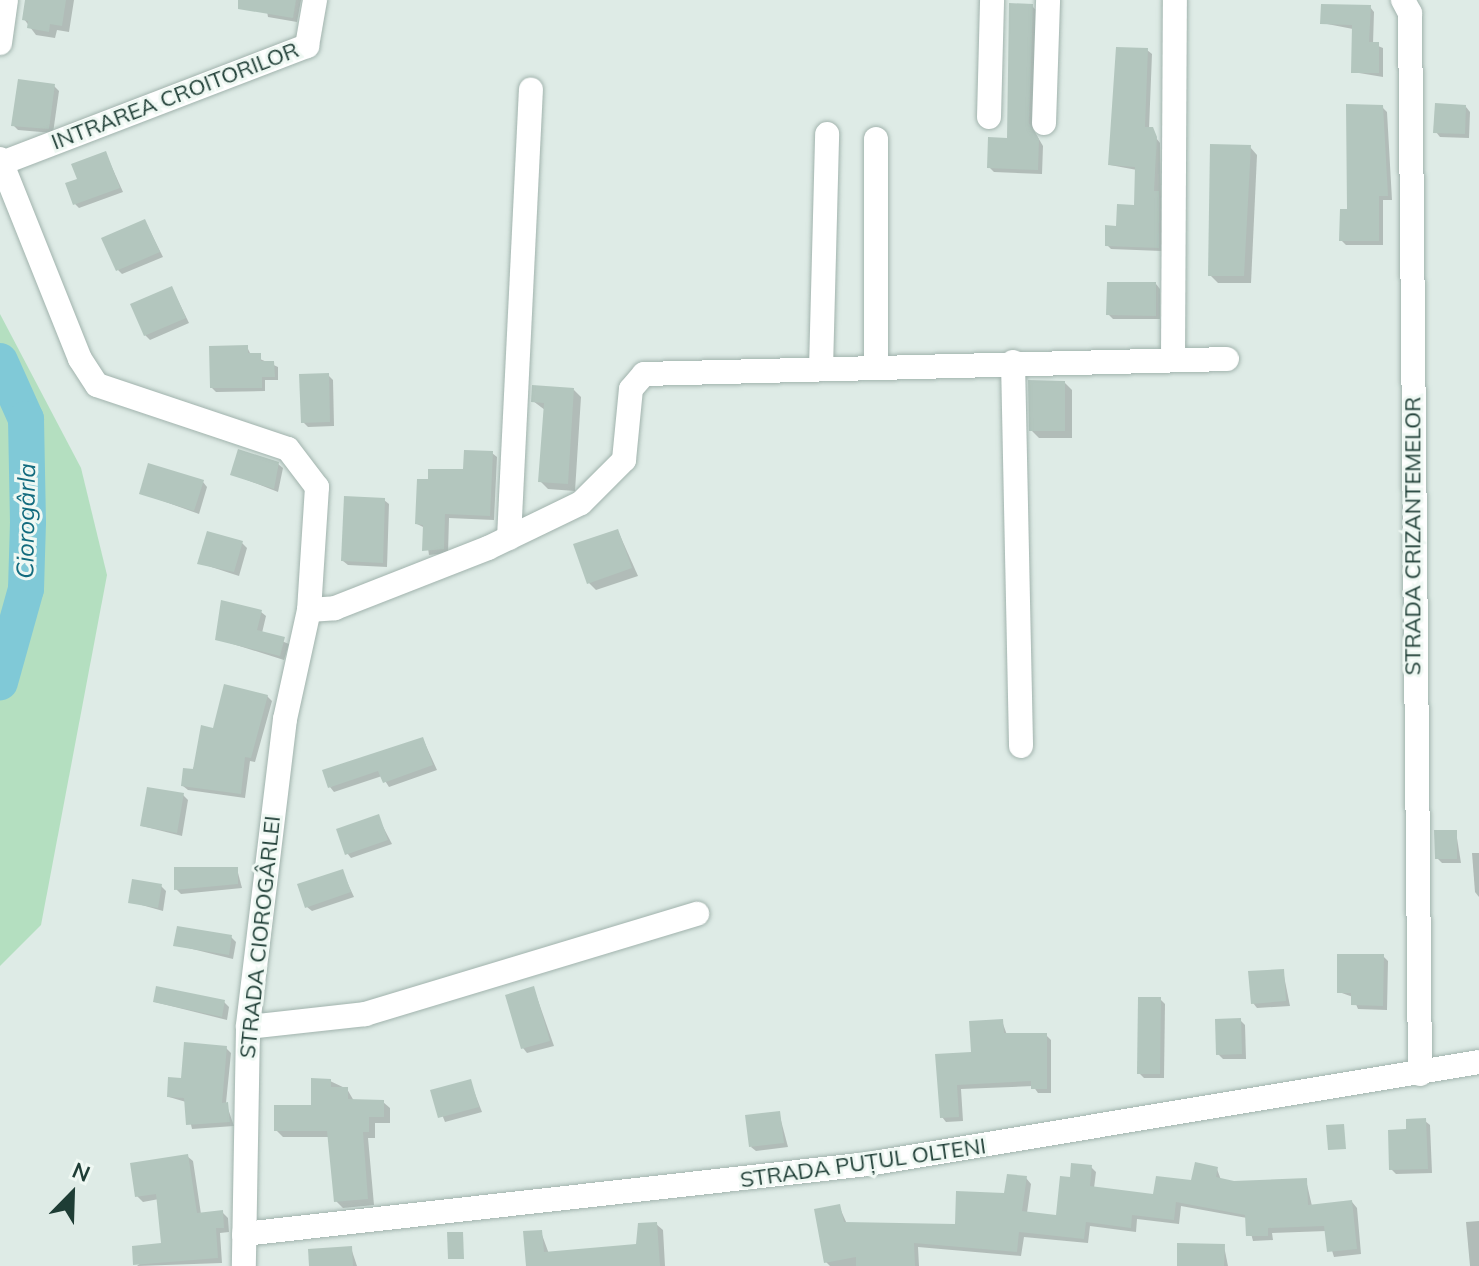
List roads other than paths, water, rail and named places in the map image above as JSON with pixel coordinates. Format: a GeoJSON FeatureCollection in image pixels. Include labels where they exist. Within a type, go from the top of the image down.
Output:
{"type":"FeatureCollection","features":[{"type":"Feature","properties":{"kind":"street"},"geometry":{"type":"LineString","coordinates":[[0,43],[6,0]]}},
{"type":"Feature","properties":{"kind":"street","name":"INTRAREA CROITORILOR"},"geometry":{"type":"LineString","coordinates":[[1,161],[307,46],[315,0]]}},
{"type":"Feature","properties":{"kind":"street"},"geometry":{"type":"LineString","coordinates":[[989,117],[992,0]]}},
{"type":"Feature","properties":{"kind":"street"},"geometry":{"type":"LineString","coordinates":[[1044,123],[1048,0]]}},
{"type":"Feature","properties":{"kind":"street"},"geometry":{"type":"LineString","coordinates":[[1173,359],[1175,0]]}},
{"type":"Feature","properties":{"kind":"street","name":"STRADA CRIZANTEMELOR"},"geometry":{"type":"LineString","coordinates":[[1403,0],[1410,13],[1420,1074]]}},
{"type":"Feature","properties":{"kind":"street"},"geometry":{"type":"LineString","coordinates":[[509,538],[531,90]]}},
{"type":"Feature","properties":{"kind":"street"},"geometry":{"type":"LineString","coordinates":[[821,369],[827,134]]}},
{"type":"Feature","properties":{"kind":"street"},"geometry":{"type":"LineString","coordinates":[[876,139],[876,368]]}},
{"type":"Feature","properties":{"kind":"street","name":"STRADA CIOROGÂRLEI"},"geometry":{"type":"LineString","coordinates":[[1,161],[80,359],[97,385],[288,449],[304,464],[317,487],[318,515],[309,610],[277,779],[248,1027],[244,1266]]}},
{"type":"Feature","properties":{"kind":"street"},"geometry":{"type":"LineString","coordinates":[[309,610],[335,608],[509,538],[581,503],[624,460],[631,389],[644,374],[1013,362],[1227,359]]}},
{"type":"Feature","properties":{"kind":"street"},"geometry":{"type":"LineString","coordinates":[[1013,362],[1021,746]]}},
{"type":"Feature","properties":{"kind":"street"},"geometry":{"type":"LineString","coordinates":[[248,1027],[365,1014],[697,914]]}},
{"type":"Feature","properties":{"kind":"street","name":"STRADA PUȚUL OLTENI"},"geometry":{"type":"LineString","coordinates":[[244,1234],[868,1164],[1479,1062]]}},
{"type":"Feature","properties":{"kind":"waterway","name":"Ciorogârla"},"geometry":{"type":"LineString","coordinates":[[0,361],[26,419],[28,522],[26,589],[0,682]]}}]}
